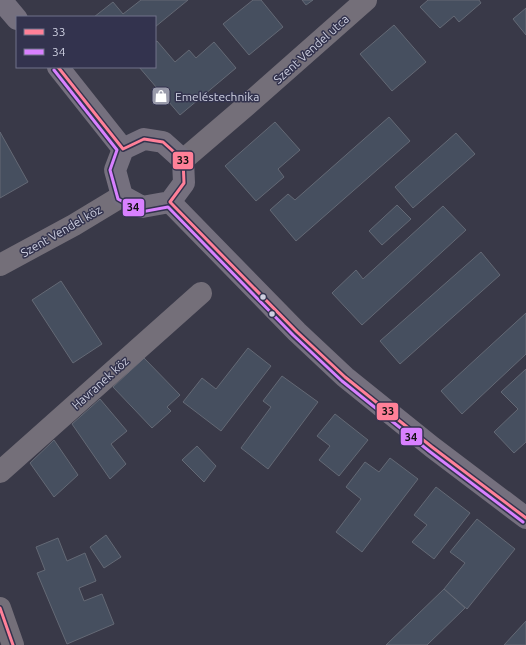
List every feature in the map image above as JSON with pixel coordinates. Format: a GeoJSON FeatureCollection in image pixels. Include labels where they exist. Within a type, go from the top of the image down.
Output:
{"type":"FeatureCollection","features":[{"type":"Feature","properties":{"kind":"main road"},"geometry":{"type":"LineString","coordinates":[[1,0],[16,18]]}},
{"type":"Feature","properties":{"kind":"main road"},"geometry":{"type":"LineString","coordinates":[[59,68],[123,149]]}},
{"type":"Feature","properties":{"kind":"main road"},"geometry":{"type":"LineString","coordinates":[[144,139],[163,142],[183,160],[184,183],[170,202],[142,207],[122,196],[115,170],[123,149],[144,139]]}},
{"type":"Feature","properties":{"kind":"main road"},"geometry":{"type":"LineString","coordinates":[[170,202],[296,332],[346,377],[432,447],[526,518]]}},
{"type":"Feature","properties":{"kind":"street","name":"Szent Vendel utca"},"geometry":{"type":"LineString","coordinates":[[183,160],[366,0]]}},
{"type":"Feature","properties":{"kind":"street","name":"Szent Vendel köz"},"geometry":{"type":"LineString","coordinates":[[0,265],[74,225],[122,196]]}},
{"type":"Feature","properties":{"kind":"street","name":"Havranek köz"},"geometry":{"type":"LineString","coordinates":[[0,472],[201,293]]}},
{"type":"Feature","properties":{"kind":"street"},"geometry":{"type":"LineString","coordinates":[[0,608],[13,645]]}},
{"type":"Feature","properties":{"kind":"building"},"geometry":{"type":"Polygon","coordinates":[[[141,0],[188,0],[156,26],[156,16],[95,16],[113,2],[123,14],[141,0]]]}},
{"type":"Feature","properties":{"kind":"building"},"geometry":{"type":"Polygon","coordinates":[[[253,0],[261,0],[283,27],[249,55],[223,24],[253,0]]]}},
{"type":"Feature","properties":{"kind":"building"},"geometry":{"type":"Polygon","coordinates":[[[302,0],[313,0],[306,5],[302,0]]]}},
{"type":"Feature","properties":{"kind":"building"},"geometry":{"type":"Polygon","coordinates":[[[428,0],[479,0],[481,3],[459,22],[454,16],[440,28],[420,7],[428,0]]]}},
{"type":"Feature","properties":{"kind":"building"},"geometry":{"type":"Polygon","coordinates":[[[526,8],[526,35],[513,19],[526,8]]]}},
{"type":"Feature","properties":{"kind":"building"},"geometry":{"type":"Polygon","coordinates":[[[394,25],[426,62],[392,91],[360,54],[394,25]]]}},
{"type":"Feature","properties":{"kind":"building"},"geometry":{"type":"Polygon","coordinates":[[[156,42],[175,62],[189,50],[196,58],[214,42],[236,68],[180,115],[140,68],[156,68],[156,42]]]}},
{"type":"Feature","properties":{"kind":"building"},"geometry":{"type":"Polygon","coordinates":[[[389,117],[410,141],[296,241],[270,210],[288,194],[295,200],[389,117]]]}},
{"type":"Feature","properties":{"kind":"building"},"geometry":{"type":"Polygon","coordinates":[[[275,122],[300,150],[278,169],[284,177],[256,201],[225,166],[275,122]]]}},
{"type":"Feature","properties":{"kind":"building"},"geometry":{"type":"Polygon","coordinates":[[[0,132],[28,182],[0,198],[0,132]]]}},
{"type":"Feature","properties":{"kind":"building"},"geometry":{"type":"Polygon","coordinates":[[[456,133],[475,154],[413,208],[395,187],[456,133]]]}},
{"type":"Feature","properties":{"kind":"building"},"geometry":{"type":"Polygon","coordinates":[[[397,205],[411,219],[382,245],[369,231],[397,205]]]}},
{"type":"Feature","properties":{"kind":"building"},"geometry":{"type":"Polygon","coordinates":[[[443,206],[466,230],[362,325],[332,293],[356,270],[363,279],[443,206]]]}},
{"type":"Feature","properties":{"kind":"building"},"geometry":{"type":"Polygon","coordinates":[[[481,252],[500,275],[400,364],[380,341],[481,252]]]}},
{"type":"Feature","properties":{"kind":"building"},"geometry":{"type":"Polygon","coordinates":[[[61,281],[102,344],[73,363],[32,300],[61,281]]]}},
{"type":"Feature","properties":{"kind":"building"},"geometry":{"type":"Polygon","coordinates":[[[526,313],[526,354],[462,414],[441,391],[526,313]]]}},
{"type":"Feature","properties":{"kind":"building"},"geometry":{"type":"Polygon","coordinates":[[[248,348],[271,366],[221,431],[183,402],[202,378],[216,389],[248,348]]]}},
{"type":"Feature","properties":{"kind":"building"},"geometry":{"type":"Polygon","coordinates":[[[144,358],[180,395],[167,407],[171,411],[152,428],[113,387],[144,358]]]}},
{"type":"Feature","properties":{"kind":"building"},"geometry":{"type":"Polygon","coordinates":[[[526,369],[526,442],[514,453],[494,432],[518,409],[501,392],[526,369]]]}},
{"type":"Feature","properties":{"kind":"building"},"geometry":{"type":"Polygon","coordinates":[[[282,376],[318,402],[268,469],[241,448],[271,407],[263,401],[282,376]]]}},
{"type":"Feature","properties":{"kind":"building"},"geometry":{"type":"Polygon","coordinates":[[[100,399],[127,431],[111,444],[126,464],[110,479],[72,424],[100,399]]]}},
{"type":"Feature","properties":{"kind":"building"},"geometry":{"type":"Polygon","coordinates":[[[335,414],[368,440],[339,476],[319,460],[330,446],[317,436],[335,414]]]}},
{"type":"Feature","properties":{"kind":"building"},"geometry":{"type":"Polygon","coordinates":[[[54,440],[78,475],[54,497],[30,463],[54,440]]]}},
{"type":"Feature","properties":{"kind":"building"},"geometry":{"type":"Polygon","coordinates":[[[197,446],[216,466],[204,482],[182,460],[197,446]]]}},
{"type":"Feature","properties":{"kind":"building"},"geometry":{"type":"Polygon","coordinates":[[[390,458],[418,479],[362,552],[336,532],[361,499],[346,487],[365,462],[379,472],[390,458]]]}},
{"type":"Feature","properties":{"kind":"building"},"geometry":{"type":"Polygon","coordinates":[[[436,487],[470,513],[434,559],[412,542],[427,525],[414,515],[436,487]]]}},
{"type":"Feature","properties":{"kind":"building"},"geometry":{"type":"Polygon","coordinates":[[[477,519],[515,549],[467,609],[444,589],[465,563],[450,552],[477,519]]]}},
{"type":"Feature","properties":{"kind":"building"},"geometry":{"type":"Polygon","coordinates":[[[106,535],[121,557],[104,568],[90,547],[106,535]]]}},
{"type":"Feature","properties":{"kind":"building"},"geometry":{"type":"Polygon","coordinates":[[[58,538],[67,561],[85,553],[96,581],[79,588],[84,601],[102,594],[114,624],[67,644],[37,573],[45,570],[36,547],[58,538]]]}},
{"type":"Feature","properties":{"kind":"building"},"geometry":{"type":"Polygon","coordinates":[[[444,589],[465,608],[427,645],[386,645],[444,589]]]}},
{"type":"Feature","properties":{"kind":"building"},"geometry":{"type":"Polygon","coordinates":[[[526,621],[526,645],[504,645],[526,621]]]}},
{"type":"Feature","properties":{"kind":"transit line","name":"33"},"geometry":{"type":"LineString","coordinates":[[59,68],[123,149],[144,139],[163,142],[183,160],[184,183],[170,202],[297,332],[345,377],[432,447],[526,518]]}},
{"type":"Feature","properties":{"kind":"transit line","name":"34"},"geometry":{"type":"LineString","coordinates":[[54,70],[117,150],[110,170],[118,199],[141,212],[168,207],[293,335],[342,381],[429,451],[523,522]]}},
{"type":"Feature","properties":{"kind":"transit line","name":"33"},"geometry":{"type":"LineString","coordinates":[[0,608],[13,645]]}},
{"type":"Feature","properties":{"kind":"place","name":"Emeléstechnika"},"geometry":{"type":"Point","coordinates":[161,96]}}]}
